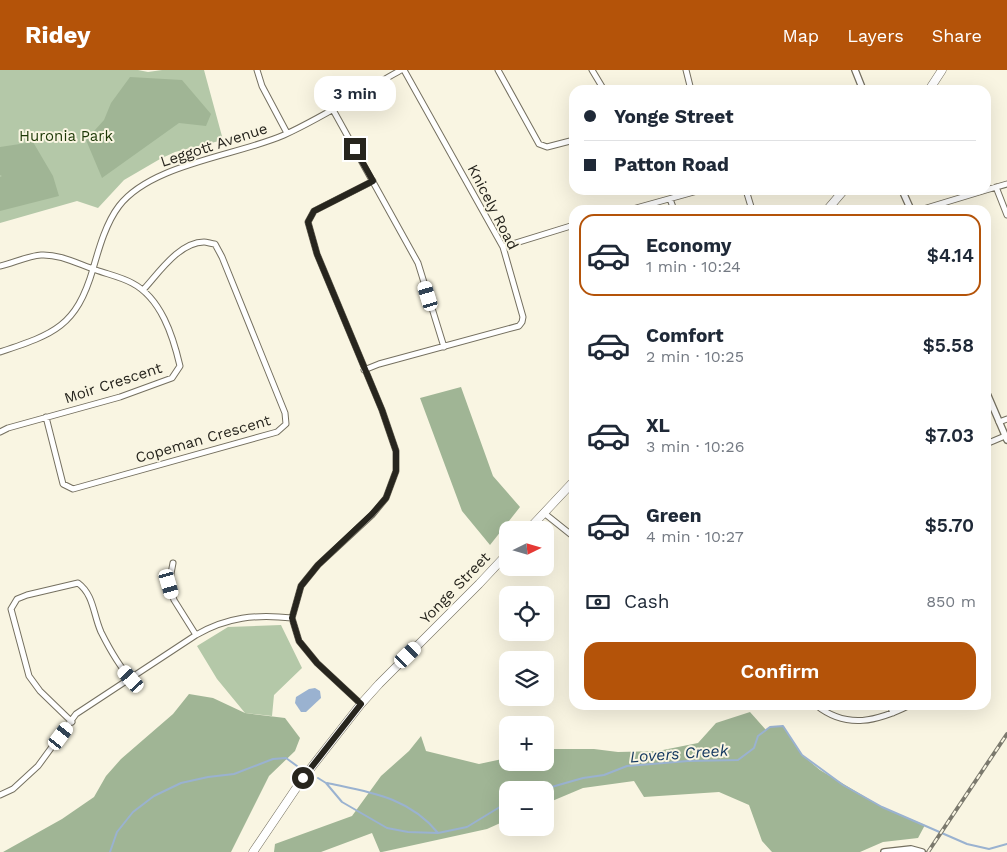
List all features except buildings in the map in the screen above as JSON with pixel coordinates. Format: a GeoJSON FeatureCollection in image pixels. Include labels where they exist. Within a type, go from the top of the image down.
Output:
{"type":"FeatureCollection","features":[{"type":"Feature","properties":{"kind":"main road"},"geometry":{"type":"LineString","coordinates":[[932,85],[942,70]]}},
{"type":"Feature","properties":{"kind":"main road"},"geometry":{"type":"LineString","coordinates":[[831,205],[840,195]]}},
{"type":"Feature","properties":{"kind":"main road"},"geometry":{"type":"LineString","coordinates":[[536,521],[569,486]]}},
{"type":"Feature","properties":{"kind":"main road","name":"Yonge Street"},"geometry":{"type":"LineString","coordinates":[[253,852],[303,778],[361,704],[499,563]]}},
{"type":"Feature","properties":{"kind":"street"},"geometry":{"type":"LineString","coordinates":[[257,70],[262,86],[287,133]]}},
{"type":"Feature","properties":{"kind":"street","name":"Leggott Avenue"},"geometry":{"type":"LineString","coordinates":[[0,352],[37,339],[55,330],[68,319],[82,301],[99,244],[119,206],[137,189],[152,179],[168,172],[262,144],[287,133],[403,70]]}},
{"type":"Feature","properties":{"kind":"street","name":"Knicely Road"},"geometry":{"type":"LineString","coordinates":[[364,370],[378,364],[519,326],[523,317],[503,247],[403,70]]}},
{"type":"Feature","properties":{"kind":"street"},"geometry":{"type":"LineString","coordinates":[[498,70],[539,144],[547,147],[569,141]]}},
{"type":"Feature","properties":{"kind":"street"},"geometry":{"type":"LineString","coordinates":[[592,70],[601,85]]}},
{"type":"Feature","properties":{"kind":"street"},"geometry":{"type":"LineString","coordinates":[[686,70],[690,85]]}},
{"type":"Feature","properties":{"kind":"street"},"geometry":{"type":"LineString","coordinates":[[855,70],[861,85]]}},
{"type":"Feature","properties":{"kind":"street"},"geometry":{"type":"LineString","coordinates":[[332,108],[418,262],[444,347]]}},
{"type":"Feature","properties":{"kind":"street"},"geometry":{"type":"LineString","coordinates":[[361,704],[317,663],[299,641],[292,618],[301,586],[318,565],[372,514],[386,498],[396,471],[396,451],[382,410],[317,254],[308,222],[314,211],[373,181]]}},
{"type":"Feature","properties":{"kind":"street"},"geometry":{"type":"LineString","coordinates":[[991,188],[1007,184]]}},
{"type":"Feature","properties":{"kind":"street"},"geometry":{"type":"LineString","coordinates":[[996,187],[1007,215]]}},
{"type":"Feature","properties":{"kind":"street"},"geometry":{"type":"LineString","coordinates":[[646,205],[682,195]]}},
{"type":"Feature","properties":{"kind":"street"},"geometry":{"type":"LineString","coordinates":[[936,205],[970,195]]}},
{"type":"Feature","properties":{"kind":"street"},"geometry":{"type":"LineString","coordinates":[[670,198],[672,205]]}},
{"type":"Feature","properties":{"kind":"street"},"geometry":{"type":"LineString","coordinates":[[503,247],[569,227]]}},
{"type":"Feature","properties":{"kind":"street","name":"Copeman Crescent"},"geometry":{"type":"LineString","coordinates":[[46,417],[63,484],[73,489],[277,432],[286,424],[282,404],[215,244],[203,242],[188,246],[174,256],[143,290]]}},
{"type":"Feature","properties":{"kind":"street","name":"Moir Crescent"},"geometry":{"type":"LineString","coordinates":[[0,266],[39,255],[58,256],[131,282],[153,300],[177,351],[180,366],[172,378],[120,397],[8,428],[0,432]]}},
{"type":"Feature","properties":{"kind":"street"},"geometry":{"type":"LineString","coordinates":[[991,403],[1006,438],[991,442]]}},
{"type":"Feature","properties":{"kind":"street"},"geometry":{"type":"LineString","coordinates":[[999,422],[1007,419]]}},
{"type":"Feature","properties":{"kind":"street"},"geometry":{"type":"LineString","coordinates":[[544,513],[569,533]]}},
{"type":"Feature","properties":{"kind":"street"},"geometry":{"type":"LineString","coordinates":[[173,563],[169,584],[174,600],[196,635]]}},
{"type":"Feature","properties":{"kind":"street"},"geometry":{"type":"LineString","coordinates":[[72,722],[40,692],[29,676],[11,609],[17,599],[78,583],[87,590],[101,632],[124,671],[131,679]]}},
{"type":"Feature","properties":{"kind":"street"},"geometry":{"type":"LineString","coordinates":[[0,794],[13,789],[38,766],[76,714],[196,635],[214,625],[238,618],[274,616],[292,618]]}},
{"type":"Feature","properties":{"kind":"street"},"geometry":{"type":"LineString","coordinates":[[822,710],[841,718],[860,721],[879,719],[899,710]]}},
{"type":"Feature","properties":{"kind":"street"},"geometry":{"type":"LineString","coordinates":[[884,852],[911,849],[922,852]]}},
{"type":"Feature","properties":{"kind":"green space","name":"Huronia Park"},"geometry":{"type":"Polygon","coordinates":[[[0,70],[138,70],[148,72],[204,70],[223,140],[175,152],[160,159],[124,180],[98,208],[77,201],[0,223],[0,70]]]}},
{"type":"Feature","properties":{"kind":"green space"},"geometry":{"type":"Polygon","coordinates":[[[130,77],[182,80],[211,114],[206,126],[179,123],[102,178],[86,140],[104,120],[111,103],[130,77]]]}},
{"type":"Feature","properties":{"kind":"green space"},"geometry":{"type":"Polygon","coordinates":[[[33,142],[53,176],[59,196],[0,211],[0,177],[2,176],[0,175],[0,147],[33,142]]]}},
{"type":"Feature","properties":{"kind":"green space"},"geometry":{"type":"Polygon","coordinates":[[[461,387],[493,476],[520,507],[509,521],[499,521],[499,534],[490,545],[462,511],[420,398],[461,387]]]}},
{"type":"Feature","properties":{"kind":"green space"},"geometry":{"type":"Polygon","coordinates":[[[281,625],[302,668],[274,695],[272,716],[245,713],[217,679],[197,646],[228,627],[281,625]]]}},
{"type":"Feature","properties":{"kind":"green space"},"geometry":{"type":"Polygon","coordinates":[[[189,694],[213,698],[245,713],[285,718],[300,738],[295,751],[269,776],[231,852],[3,852],[62,819],[94,797],[106,776],[121,759],[173,714],[189,694]]]}},
{"type":"Feature","properties":{"kind":"green space"},"geometry":{"type":"Polygon","coordinates":[[[750,712],[766,730],[770,727],[783,726],[802,755],[820,770],[882,807],[925,825],[918,838],[883,842],[860,852],[772,852],[762,841],[749,805],[719,792],[644,797],[634,781],[583,788],[554,800],[554,781],[499,781],[499,824],[487,829],[382,852],[380,852],[372,833],[321,852],[274,852],[275,844],[352,816],[381,776],[409,751],[421,736],[426,751],[479,764],[499,760],[499,771],[554,771],[554,749],[594,749],[618,752],[658,751],[698,743],[716,723],[750,712]]]}},
{"type":"Feature","properties":{"kind":"water"},"geometry":{"type":"Polygon","coordinates":[[[315,688],[320,691],[321,698],[306,712],[301,712],[295,703],[296,697],[309,689],[315,688]]]}},
{"type":"Feature","properties":{"kind":"waterway","name":"Lovers Creek"},"geometry":{"type":"LineString","coordinates":[[554,786],[583,778],[604,775],[627,766],[688,761],[738,760],[754,748],[758,736],[770,727],[783,726],[802,755],[843,785],[882,807],[967,844],[989,849],[1007,844]]}},
{"type":"Feature","properties":{"kind":"waterway","name":"Lovers Creek"},"geometry":{"type":"LineString","coordinates":[[110,852],[117,832],[133,812],[154,796],[181,783],[234,774],[273,759],[286,758],[297,766]]}},
{"type":"Feature","properties":{"kind":"waterway","name":"Lovers Creek"},"geometry":{"type":"LineString","coordinates":[[318,778],[326,783],[342,802],[387,828],[408,832],[438,833],[467,827],[499,807]]}},
{"type":"Feature","properties":{"kind":"waterway"},"geometry":{"type":"LineString","coordinates":[[327,783],[373,793],[401,804],[427,821],[438,833]]}},
{"type":"Feature","properties":{"kind":"railway"},"geometry":{"type":"LineString","coordinates":[[928,852],[1007,734]]}},
{"type":"Feature","properties":{"kind":"route"},"geometry":{"type":"LineString","coordinates":[[303,778],[361,704],[317,663],[299,641],[292,618],[301,586],[318,565],[372,514],[386,498],[396,471],[396,451],[382,410],[317,254],[308,222],[314,211],[373,181],[355,149]]}}]}
